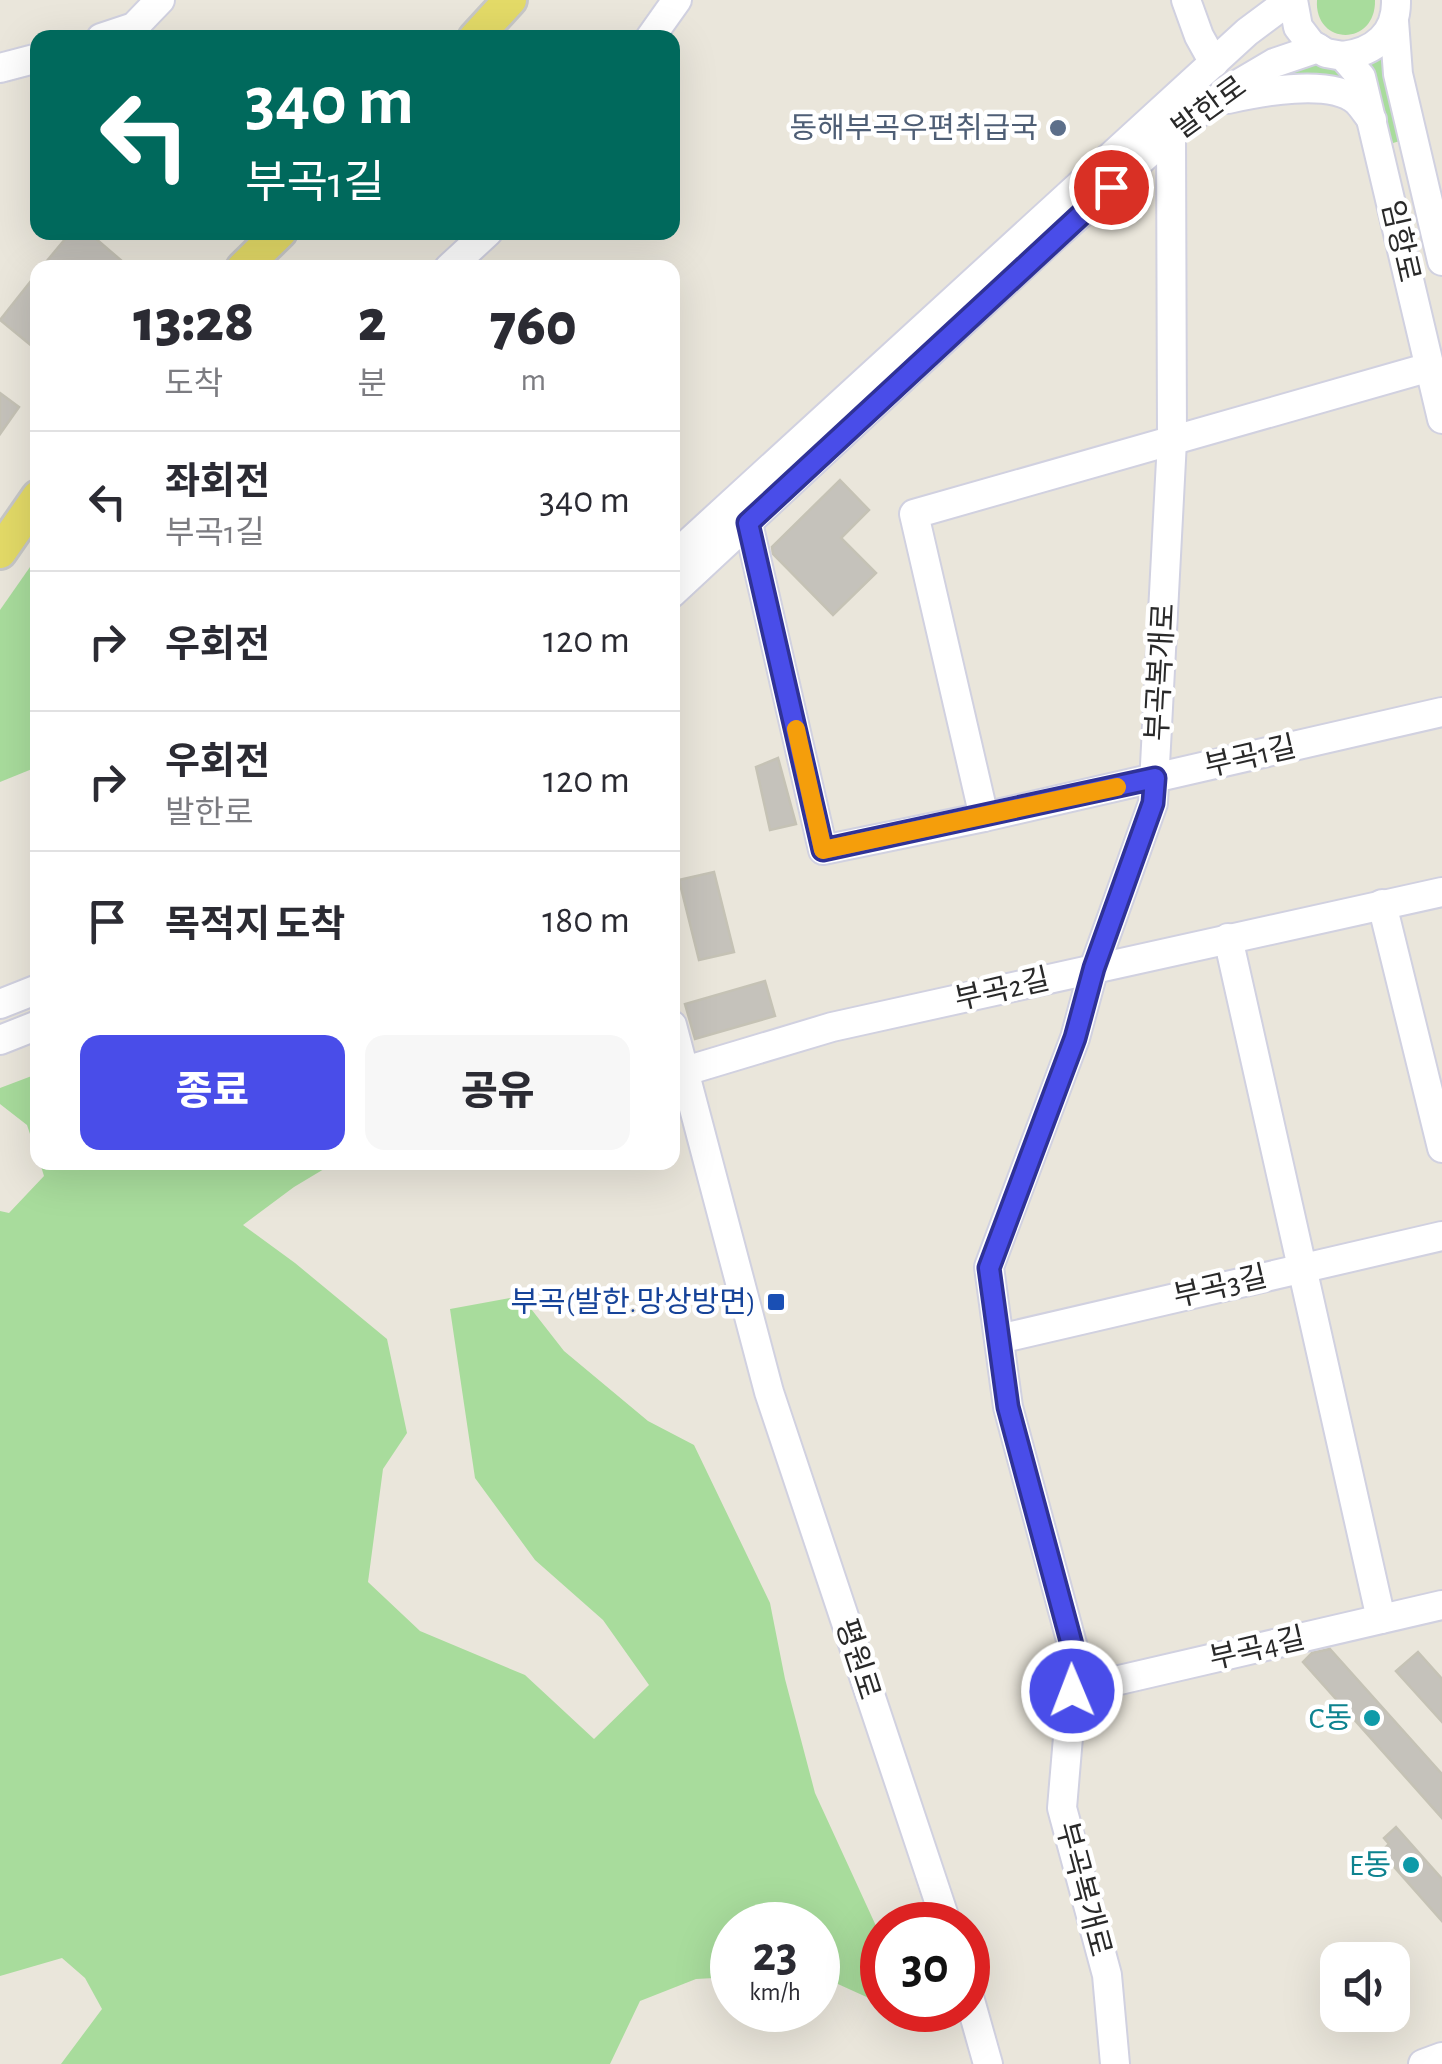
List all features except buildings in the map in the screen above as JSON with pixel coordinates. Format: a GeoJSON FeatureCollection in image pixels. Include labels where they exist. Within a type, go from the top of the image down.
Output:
{"type":"FeatureCollection","features":[{"type":"Feature","properties":{"kind":"main road"},"geometry":{"type":"LineString","coordinates":[[482,30],[510,0]]}},
{"type":"Feature","properties":{"kind":"main road"},"geometry":{"type":"LineString","coordinates":[[251,260],[272,240]]}},
{"type":"Feature","properties":{"kind":"main road"},"geometry":{"type":"LineString","coordinates":[[0,552],[30,509]]}},
{"type":"Feature","properties":{"kind":"street"},"geometry":{"type":"LineString","coordinates":[[125,30],[134,27],[160,0]]}},
{"type":"Feature","properties":{"kind":"street"},"geometry":{"type":"LineString","coordinates":[[655,30],[676,0]]}},
{"type":"Feature","properties":{"kind":"street"},"geometry":{"type":"LineString","coordinates":[[1186,0],[1214,62]]}},
{"type":"Feature","properties":{"kind":"street","name":"발한로"},"geometry":{"type":"LineString","coordinates":[[680,551],[1214,62],[1291,0]]}},
{"type":"Feature","properties":{"kind":"street","name":"임항로"},"geometry":{"type":"LineString","coordinates":[[1291,0],[1300,31],[1361,77],[1442,418]]}},
{"type":"Feature","properties":{"kind":"street"},"geometry":{"type":"LineString","coordinates":[[1395,11],[1398,74],[1442,261]]}},
{"type":"Feature","properties":{"kind":"street","name":"발한로"},"geometry":{"type":"LineString","coordinates":[[680,586],[1170,134],[1274,62],[1330,52],[1360,54],[1375,47],[1395,11]]}},
{"type":"Feature","properties":{"kind":"street"},"geometry":{"type":"LineString","coordinates":[[0,68],[30,60]]}},
{"type":"Feature","properties":{"kind":"street"},"geometry":{"type":"LineString","coordinates":[[1213,102],[1271,89],[1324,90],[1354,98],[1373,121]]}},
{"type":"Feature","properties":{"kind":"street","name":"부곡복개로"},"geometry":{"type":"LineString","coordinates":[[1116,2064],[1107,1975],[1062,1808],[1075,1656],[1008,1407],[989,1268],[1075,1038],[1094,968],[1153,803],[1172,441],[1170,134]]}},
{"type":"Feature","properties":{"kind":"street"},"geometry":{"type":"LineString","coordinates":[[458,260],[480,240]]}},
{"type":"Feature","properties":{"kind":"street"},"geometry":{"type":"LineString","coordinates":[[984,817],[914,514],[1430,367]]}},
{"type":"Feature","properties":{"kind":"street","name":"부곡1길"},"geometry":{"type":"LineString","coordinates":[[748,523],[823,850],[1442,712]]}},
{"type":"Feature","properties":{"kind":"street","name":"부곡2길"},"geometry":{"type":"LineString","coordinates":[[682,1072],[832,1027],[1442,892]]}},
{"type":"Feature","properties":{"kind":"street"},"geometry":{"type":"LineString","coordinates":[[1382,904],[1442,1148]]}},
{"type":"Feature","properties":{"kind":"street"},"geometry":{"type":"LineString","coordinates":[[1228,938],[1381,1619]]}},
{"type":"Feature","properties":{"kind":"street"},"geometry":{"type":"LineString","coordinates":[[0,1004],[30,992]]}},
{"type":"Feature","properties":{"kind":"street"},"geometry":{"type":"LineString","coordinates":[[0,1040],[30,1028]]}},
{"type":"Feature","properties":{"kind":"street","name":"평원로"},"geometry":{"type":"LineString","coordinates":[[680,1063],[769,1392],[938,1902]]}},
{"type":"Feature","properties":{"kind":"street","name":"부곡3길"},"geometry":{"type":"LineString","coordinates":[[998,1338],[1442,1236]]}},
{"type":"Feature","properties":{"kind":"street","name":"부곡4길"},"geometry":{"type":"LineString","coordinates":[[1072,1691],[1442,1604]]}},
{"type":"Feature","properties":{"kind":"street"},"geometry":{"type":"LineString","coordinates":[[979,2032],[988,2064]]}},
{"type":"Feature","properties":{"kind":"street"},"geometry":{"type":"LineString","coordinates":[[1422,2064],[1442,2057]]}},
{"type":"Feature","properties":{"kind":"green space"},"geometry":{"type":"Polygon","coordinates":[[[1317,0],[1375,0],[1373,15],[1366,26],[1345,35],[1325,26],[1317,0]]]}},
{"type":"Feature","properties":{"kind":"green space"},"geometry":{"type":"Polygon","coordinates":[[[1379,51],[1400,141],[1393,143],[1361,64],[1379,51]]]}},
{"type":"Feature","properties":{"kind":"green space"},"geometry":{"type":"Polygon","coordinates":[[[1322,60],[1336,65],[1354,81],[1294,79],[1291,69],[1322,60]]]}},
{"type":"Feature","properties":{"kind":"green space"},"geometry":{"type":"Polygon","coordinates":[[[30,567],[30,770],[0,782],[0,610],[30,567]]]}},
{"type":"Feature","properties":{"kind":"green space"},"geometry":{"type":"Polygon","coordinates":[[[30,1077],[30,1134],[27,1125],[0,1104],[0,1088],[30,1077]]]}},
{"type":"Feature","properties":{"kind":"green space"},"geometry":{"type":"Polygon","coordinates":[[[42,1170],[322,1170],[243,1225],[387,1339],[407,1433],[383,1469],[368,1582],[420,1631],[525,1675],[594,1739],[649,1685],[603,1620],[535,1560],[475,1478],[450,1309],[521,1296],[564,1351],[648,1421],[694,1445],[770,1603],[815,1793],[865,1902],[860,1902],[860,1994],[840,1985],[840,1902],[710,1902],[710,1978],[696,1979],[640,2001],[610,2064],[61,2064],[102,2009],[85,1978],[62,1958],[0,1976],[0,1211],[9,1213],[44,1176],[42,1170]]]}},
{"type":"Feature","properties":{"kind":"slow traffic"},"geometry":{"type":"LineString","coordinates":[[796,729],[823,850],[1117,787]]}},
{"type":"Feature","properties":{"kind":"place","name":"동해부곡우편취급국"},"geometry":{"type":"Point","coordinates":[1058,128]}},
{"type":"Feature","properties":{"kind":"place","name":"부곡(발한.망상방면)"},"geometry":{"type":"Point","coordinates":[776,1302]}},
{"type":"Feature","properties":{"kind":"place","name":"C동"},"geometry":{"type":"Point","coordinates":[1372,1718]}},
{"type":"Feature","properties":{"kind":"place","name":"E동"},"geometry":{"type":"Point","coordinates":[1411,1865]}},
{"type":"Feature","properties":{"kind":"route"},"geometry":{"type":"LineString","coordinates":[[1072,1691],[1075,1656],[1008,1407],[989,1268],[1075,1038],[1094,968],[1153,803],[1155,778],[823,850],[748,523],[1111,187]]}}]}
